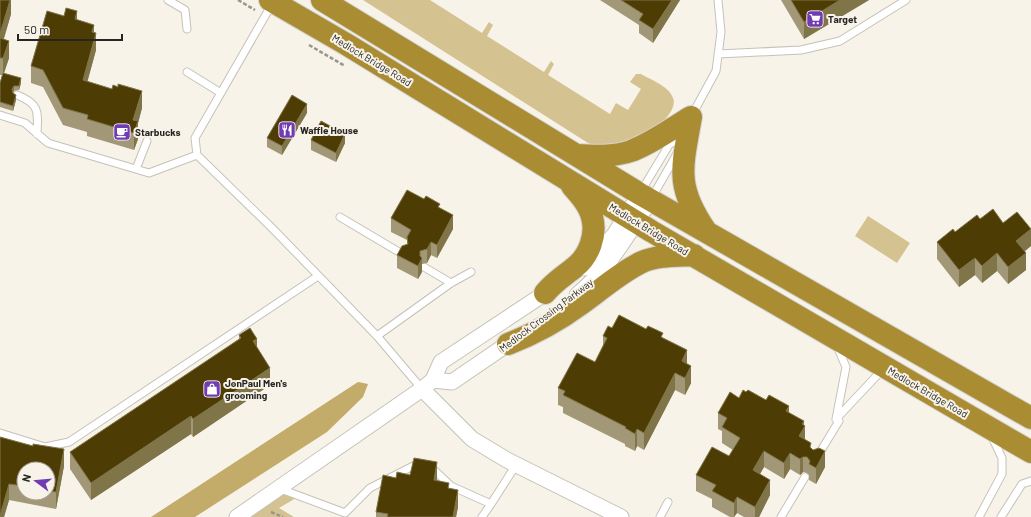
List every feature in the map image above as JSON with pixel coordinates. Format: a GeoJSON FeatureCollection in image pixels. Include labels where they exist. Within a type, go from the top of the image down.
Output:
{"type":"FeatureCollection","features":[{"type":"Feature","properties":{"kind":"highway","name":"Medlock Bridge Road"},"geometry":{"type":"LineString","coordinates":[[272,1],[346,44],[631,219],[1031,452]]}},
{"type":"Feature","properties":{"kind":"highway"},"geometry":{"type":"LineString","coordinates":[[325,1],[645,197],[1031,418]]}},
{"type":"Feature","properties":{"kind":"highway"},"geometry":{"type":"LineString","coordinates":[[576,155],[608,155],[630,151],[653,140],[691,117]]}},
{"type":"Feature","properties":{"kind":"highway"},"geometry":{"type":"LineString","coordinates":[[691,117],[683,163],[684,189],[693,213],[706,233]]}},
{"type":"Feature","properties":{"kind":"highway"},"geometry":{"type":"LineString","coordinates":[[545,293],[554,281],[583,260],[591,244],[593,225],[592,216],[568,180]]}},
{"type":"Feature","properties":{"kind":"highway"},"geometry":{"type":"LineString","coordinates":[[508,344],[534,334],[581,304],[622,273],[643,262],[663,257],[694,255]]}},
{"type":"Feature","properties":{"kind":"street","name":"Medlock Crossing Parkway"},"geometry":{"type":"LineString","coordinates":[[428,384],[452,382],[508,344],[591,283],[608,265],[631,219],[645,197]]}},
{"type":"Feature","properties":{"kind":"street","name":"Medlock Crossing Parkway"},"geometry":{"type":"LineString","coordinates":[[428,384],[441,362],[545,293],[575,276],[585,268],[614,235],[631,219]]}},
{"type":"Feature","properties":{"kind":"street"},"geometry":{"type":"LineString","coordinates":[[237,517],[428,384],[472,439],[516,465],[621,517]]}},
{"type":"Feature","properties":{"kind":"lane"},"geometry":{"type":"LineString","coordinates":[[168,0],[185,10],[187,29]]}},
{"type":"Feature","properties":{"kind":"lane"},"geometry":{"type":"LineString","coordinates":[[645,197],[669,145],[678,138],[716,72],[721,32],[718,0]]}},
{"type":"Feature","properties":{"kind":"lane"},"geometry":{"type":"LineString","coordinates":[[718,54],[801,50],[840,41],[906,0]]}},
{"type":"Feature","properties":{"kind":"lane"},"geometry":{"type":"LineString","coordinates":[[272,1],[195,138],[197,155],[377,336],[428,384]]}},
{"type":"Feature","properties":{"kind":"lane"},"geometry":{"type":"LineString","coordinates":[[187,72],[221,93]]}},
{"type":"Feature","properties":{"kind":"lane"},"geometry":{"type":"LineString","coordinates":[[17,95],[31,100],[38,112],[37,134]]}},
{"type":"Feature","properties":{"kind":"lane"},"geometry":{"type":"LineString","coordinates":[[0,116],[25,123],[48,143],[149,173],[197,155]]}},
{"type":"Feature","properties":{"kind":"lane"},"geometry":{"type":"LineString","coordinates":[[645,197],[679,150],[678,138]]}},
{"type":"Feature","properties":{"kind":"lane"},"geometry":{"type":"LineString","coordinates":[[136,169],[148,141]]}},
{"type":"Feature","properties":{"kind":"lane"},"geometry":{"type":"LineString","coordinates":[[340,217],[404,255]]}},
{"type":"Feature","properties":{"kind":"lane"},"geometry":{"type":"LineString","coordinates":[[424,267],[451,282]]}},
{"type":"Feature","properties":{"kind":"lane"},"geometry":{"type":"LineString","coordinates":[[377,336],[451,282],[471,272]]}},
{"type":"Feature","properties":{"kind":"lane"},"geometry":{"type":"LineString","coordinates":[[0,434],[45,447],[69,442],[318,276]]}},
{"type":"Feature","properties":{"kind":"lane"},"geometry":{"type":"LineString","coordinates":[[831,336],[846,367],[836,419],[885,367]]}},
{"type":"Feature","properties":{"kind":"lane"},"geometry":{"type":"LineString","coordinates":[[814,461],[839,421]]}},
{"type":"Feature","properties":{"kind":"lane"},"geometry":{"type":"LineString","coordinates":[[980,516],[1002,474],[1002,458],[986,426]]}},
{"type":"Feature","properties":{"kind":"lane"},"geometry":{"type":"LineString","coordinates":[[278,488],[347,515],[370,488],[424,460],[451,486],[490,504]]}},
{"type":"Feature","properties":{"kind":"lane"},"geometry":{"type":"LineString","coordinates":[[482,517],[516,465]]}},
{"type":"Feature","properties":{"kind":"lane"},"geometry":{"type":"LineString","coordinates":[[781,517],[804,478]]}},
{"type":"Feature","properties":{"kind":"lane"},"geometry":{"type":"LineString","coordinates":[[1001,517],[1022,484],[1031,480]]}},
{"type":"Feature","properties":{"kind":"lane"},"geometry":{"type":"LineString","coordinates":[[660,517],[668,502]]}},
{"type":"Feature","properties":{"kind":"path"},"geometry":{"type":"LineString","coordinates":[[268,514],[272,511],[283,517]]}},
{"type":"Feature","properties":{"kind":"shaded area"},"geometry":{"type":"Polygon","coordinates":[[[363,0],[430,0],[482,33],[489,22],[493,25],[487,36],[544,72],[551,61],[554,64],[548,75],[610,114],[616,103],[628,110],[641,89],[630,82],[636,74],[641,74],[668,90],[673,98],[674,105],[665,120],[657,128],[631,146],[616,148],[588,143],[363,0]]]}},
{"type":"Feature","properties":{"kind":"shaded area"},"geometry":{"type":"Polygon","coordinates":[[[868,216],[910,243],[897,263],[855,236],[868,216]]]}},
{"type":"Feature","properties":{"kind":"shaded area"},"geometry":{"type":"Polygon","coordinates":[[[358,382],[368,384],[363,397],[327,432],[195,517],[151,517],[358,382]]]}},
{"type":"Feature","properties":{"kind":"shaded area"},"geometry":{"type":"Polygon","coordinates":[[[284,494],[296,498],[279,508],[294,517],[249,517],[284,494]]]}},
{"type":"Feature","properties":{"kind":"building"},"geometry":{"type":"Polygon","coordinates":[[[0,0],[10,0],[0,34],[0,0]]]}},
{"type":"Feature","properties":{"kind":"building"},"geometry":{"type":"Polygon","coordinates":[[[621,0],[672,0],[653,29],[639,20],[643,14],[621,0]]]}},
{"type":"Feature","properties":{"kind":"building"},"geometry":{"type":"Polygon","coordinates":[[[791,0],[840,0],[804,22],[791,0]]]}},
{"type":"Feature","properties":{"kind":"building"},"geometry":{"type":"Polygon","coordinates":[[[66,8],[77,11],[75,19],[94,25],[92,32],[96,33],[83,80],[112,89],[113,85],[118,87],[118,84],[142,91],[133,120],[138,121],[134,133],[87,119],[88,115],[63,108],[43,70],[31,66],[47,11],[64,16],[66,8]]]}},
{"type":"Feature","properties":{"kind":"building"},"geometry":{"type":"Polygon","coordinates":[[[0,38],[9,41],[3,58],[0,58],[0,38]]]}},
{"type":"Feature","properties":{"kind":"building"},"geometry":{"type":"Polygon","coordinates":[[[3,73],[21,78],[19,86],[14,86],[12,89],[13,93],[16,95],[13,106],[0,102],[0,83],[3,73]]]}},
{"type":"Feature","properties":{"kind":"building","name":"Waffle House"},"geometry":{"type":"Polygon","coordinates":[[[292,95],[307,104],[282,146],[267,138],[292,95]]]}},
{"type":"Feature","properties":{"kind":"building"},"geometry":{"type":"Polygon","coordinates":[[[321,121],[345,134],[336,153],[311,140],[321,121]]]}},
{"type":"Feature","properties":{"kind":"building"},"geometry":{"type":"Polygon","coordinates":[[[407,190],[424,199],[426,196],[440,204],[438,207],[453,215],[437,245],[431,242],[427,249],[420,251],[420,256],[422,258],[418,266],[397,255],[402,246],[408,244],[407,237],[411,230],[391,218],[407,190]]]}},
{"type":"Feature","properties":{"kind":"building"},"geometry":{"type":"Polygon","coordinates":[[[993,209],[1003,223],[1017,212],[1031,229],[1016,241],[1026,253],[1008,267],[997,253],[982,266],[975,258],[959,270],[937,242],[953,229],[955,232],[977,215],[980,219],[993,209]]]}},
{"type":"Feature","properties":{"kind":"building"},"geometry":{"type":"Polygon","coordinates":[[[619,315],[646,329],[648,326],[663,333],[661,337],[687,350],[682,361],[691,366],[685,378],[675,373],[644,433],[637,429],[635,434],[625,428],[626,427],[563,395],[565,391],[558,388],[577,353],[595,362],[607,338],[603,336],[608,326],[612,328],[619,315]]]}},
{"type":"Feature","properties":{"kind":"building"},"geometry":{"type":"Polygon","coordinates":[[[250,328],[257,339],[253,341],[270,368],[193,419],[191,416],[91,483],[70,452],[241,338],[239,335],[250,328]]]}},
{"type":"Feature","properties":{"kind":"building"},"geometry":{"type":"Polygon","coordinates":[[[743,390],[746,392],[748,390],[766,400],[769,395],[789,406],[786,411],[804,421],[802,424],[805,426],[799,436],[811,443],[810,447],[813,450],[819,448],[825,451],[816,468],[809,464],[810,461],[807,457],[800,459],[790,453],[784,463],[764,451],[753,470],[770,480],[755,507],[737,497],[734,503],[712,491],[716,485],[696,475],[712,447],[729,456],[740,438],[722,427],[727,418],[718,413],[730,392],[739,398],[743,390]]]}},
{"type":"Feature","properties":{"kind":"building"},"geometry":{"type":"Polygon","coordinates":[[[0,437],[33,446],[33,444],[64,449],[56,492],[56,461],[16,461],[16,485],[9,484],[0,516],[0,437]]]}},
{"type":"Feature","properties":{"kind":"building"},"geometry":{"type":"Polygon","coordinates":[[[414,458],[437,462],[434,480],[449,483],[448,488],[458,490],[453,517],[387,517],[388,514],[376,512],[383,475],[396,478],[397,472],[410,475],[414,458]]]}},
{"type":"Feature","properties":{"kind":"place","name":"Target"},"geometry":{"type":"Point","coordinates":[815,19]}},
{"type":"Feature","properties":{"kind":"place","name":"Waffle House"},"geometry":{"type":"Point","coordinates":[287,130]}},
{"type":"Feature","properties":{"kind":"place","name":"Starbucks"},"geometry":{"type":"Point","coordinates":[122,132]}},
{"type":"Feature","properties":{"kind":"place","name":"JonPaul Men's grooming"},"geometry":{"type":"Point","coordinates":[212,389]}}]}
